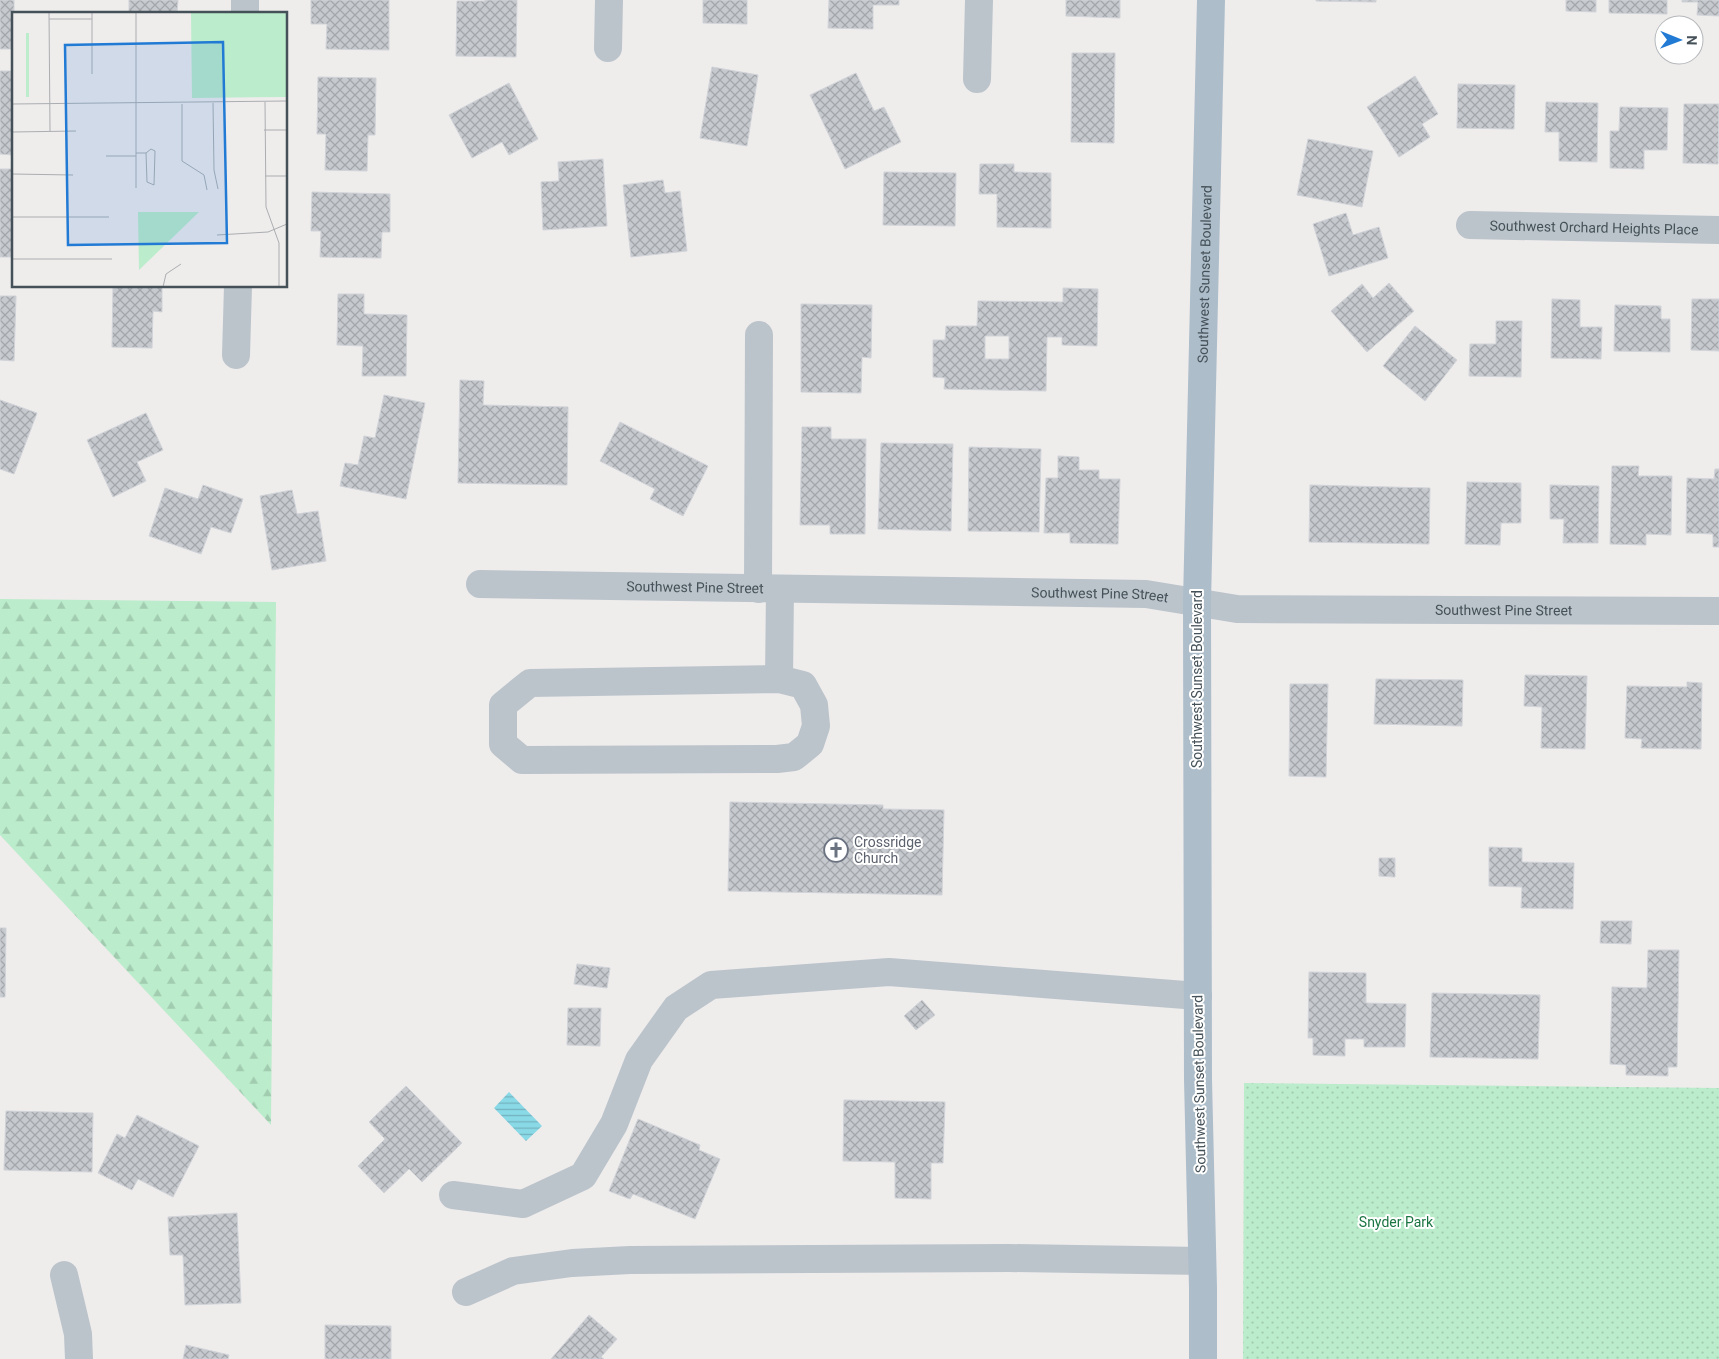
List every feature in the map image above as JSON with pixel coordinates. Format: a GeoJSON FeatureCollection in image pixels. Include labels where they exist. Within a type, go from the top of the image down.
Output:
{"type":"FeatureCollection","features":[{"type":"Feature","properties":{"kind":"main road","name":"Southwest Sunset Boulevard"},"geometry":{"type":"LineString","coordinates":[[1203,1359],[1198,996],[1197,602],[1211,0]]}},
{"type":"Feature","properties":{"kind":"street"},"geometry":{"type":"LineString","coordinates":[[608,48],[609,0]]}},
{"type":"Feature","properties":{"kind":"street"},"geometry":{"type":"LineString","coordinates":[[977,79],[979,0]]}},
{"type":"Feature","properties":{"kind":"street","name":"Southwest Orchard Heights Place"},"geometry":{"type":"LineString","coordinates":[[1470,225],[1719,230]]}},
{"type":"Feature","properties":{"kind":"street"},"geometry":{"type":"LineString","coordinates":[[236,355],[238,288]]}},
{"type":"Feature","properties":{"kind":"street"},"geometry":{"type":"LineString","coordinates":[[759,335],[769,589],[779,679]]}},
{"type":"Feature","properties":{"kind":"street","name":"Southwest Pine Street"},"geometry":{"type":"LineString","coordinates":[[480,584],[1146,594],[1237,609],[1719,611]]}},
{"type":"Feature","properties":{"kind":"street"},"geometry":{"type":"LineString","coordinates":[[779,679],[803,685],[814,705],[816,726],[810,744],[794,757],[767,759],[522,760],[503,744],[503,705],[530,683],[779,679]]}},
{"type":"Feature","properties":{"kind":"street"},"geometry":{"type":"LineString","coordinates":[[453,1195],[523,1204],[583,1176],[614,1124],[639,1060],[676,1008],[711,985],[889,972],[1198,996]]}},
{"type":"Feature","properties":{"kind":"street"},"geometry":{"type":"LineString","coordinates":[[466,1292],[513,1271],[572,1262],[1009,1258],[1202,1260]]}},
{"type":"Feature","properties":{"kind":"street"},"geometry":{"type":"LineString","coordinates":[[64,1275],[78,1334],[79,1359]]}},
{"type":"Feature","properties":{"kind":"green space"},"geometry":{"type":"Polygon","coordinates":[[[0,599],[276,602],[271,1125],[0,835],[0,599]]]}},
{"type":"Feature","properties":{"kind":"green space","name":"Snyder Park"},"geometry":{"type":"Polygon","coordinates":[[[1244,1083],[1719,1088],[1719,1359],[1243,1359],[1244,1083]]]}},
{"type":"Feature","properties":{"kind":"water"},"geometry":{"type":"Polygon","coordinates":[[[509,1092],[542,1126],[526,1141],[494,1108],[509,1092]]]}},
{"type":"Feature","properties":{"kind":"building"},"geometry":{"type":"Polygon","coordinates":[[[0,0],[14,0],[14,12],[12,12],[12,49],[0,49],[0,0]]]}},
{"type":"Feature","properties":{"kind":"building"},"geometry":{"type":"Polygon","coordinates":[[[129,0],[178,0],[177,12],[129,12],[129,0]]]}},
{"type":"Feature","properties":{"kind":"building"},"geometry":{"type":"Polygon","coordinates":[[[311,0],[389,0],[389,50],[326,49],[327,24],[311,24],[311,0]]]}},
{"type":"Feature","properties":{"kind":"building"},"geometry":{"type":"Polygon","coordinates":[[[517,0],[516,57],[456,56],[457,1],[517,0]]]}},
{"type":"Feature","properties":{"kind":"building"},"geometry":{"type":"Polygon","coordinates":[[[703,0],[747,0],[747,24],[703,23],[703,0]]]}},
{"type":"Feature","properties":{"kind":"building"},"geometry":{"type":"Polygon","coordinates":[[[829,0],[899,0],[899,5],[873,5],[873,29],[828,28],[829,0]]]}},
{"type":"Feature","properties":{"kind":"building"},"geometry":{"type":"Polygon","coordinates":[[[1066,0],[1120,0],[1120,18],[1066,16],[1066,0]]]}},
{"type":"Feature","properties":{"kind":"building"},"geometry":{"type":"Polygon","coordinates":[[[1376,0],[1376,2],[1316,1],[1376,0]]]}},
{"type":"Feature","properties":{"kind":"building"},"geometry":{"type":"Polygon","coordinates":[[[1566,0],[1596,0],[1596,12],[1566,11],[1566,0]]]}},
{"type":"Feature","properties":{"kind":"building"},"geometry":{"type":"Polygon","coordinates":[[[1609,0],[1667,0],[1667,14],[1609,13],[1609,0]]]}},
{"type":"Feature","properties":{"kind":"building"},"geometry":{"type":"Polygon","coordinates":[[[1682,0],[1719,0],[1719,16],[1697,15],[1698,2],[1682,2],[1682,0]]]}},
{"type":"Feature","properties":{"kind":"building"},"geometry":{"type":"Polygon","coordinates":[[[1072,53],[1115,53],[1114,143],[1071,142],[1072,53]]]}},
{"type":"Feature","properties":{"kind":"building"},"geometry":{"type":"Polygon","coordinates":[[[712,67],[758,75],[747,146],[700,138],[712,67]]]}},
{"type":"Feature","properties":{"kind":"building"},"geometry":{"type":"Polygon","coordinates":[[[0,71],[12,71],[12,155],[0,154],[0,71]]]}},
{"type":"Feature","properties":{"kind":"building"},"geometry":{"type":"Polygon","coordinates":[[[856,73],[874,111],[884,107],[901,142],[845,169],[810,95],[856,73]]]}},
{"type":"Feature","properties":{"kind":"building"},"geometry":{"type":"Polygon","coordinates":[[[1415,76],[1438,114],[1422,124],[1430,137],[1399,157],[1367,107],[1415,76]]]}},
{"type":"Feature","properties":{"kind":"building"},"geometry":{"type":"Polygon","coordinates":[[[318,77],[376,78],[375,135],[368,135],[367,171],[325,170],[326,134],[317,134],[318,77]]]}},
{"type":"Feature","properties":{"kind":"building"},"geometry":{"type":"Polygon","coordinates":[[[509,83],[538,139],[509,155],[502,142],[472,158],[449,115],[509,83]]]}},
{"type":"Feature","properties":{"kind":"building"},"geometry":{"type":"Polygon","coordinates":[[[1458,84],[1515,85],[1514,129],[1457,128],[1458,84]]]}},
{"type":"Feature","properties":{"kind":"building"},"geometry":{"type":"Polygon","coordinates":[[[1546,102],[1598,103],[1597,162],[1559,161],[1559,132],[1545,132],[1546,102]]]}},
{"type":"Feature","properties":{"kind":"building"},"geometry":{"type":"Polygon","coordinates":[[[1684,104],[1719,104],[1718,164],[1683,163],[1684,104]]]}},
{"type":"Feature","properties":{"kind":"building"},"geometry":{"type":"Polygon","coordinates":[[[1620,107],[1668,108],[1667,150],[1644,150],[1644,169],[1610,168],[1610,131],[1619,131],[1620,107]]]}},
{"type":"Feature","properties":{"kind":"building"},"geometry":{"type":"Polygon","coordinates":[[[1308,139],[1373,151],[1362,207],[1297,195],[1308,139]]]}},
{"type":"Feature","properties":{"kind":"building"},"geometry":{"type":"Polygon","coordinates":[[[603,159],[607,226],[543,230],[541,182],[559,181],[558,162],[603,159]]]}},
{"type":"Feature","properties":{"kind":"building"},"geometry":{"type":"Polygon","coordinates":[[[980,164],[1014,164],[1014,172],[1051,173],[1051,228],[997,227],[997,194],[979,194],[980,164]]]}},
{"type":"Feature","properties":{"kind":"building"},"geometry":{"type":"Polygon","coordinates":[[[0,169],[12,169],[12,257],[0,257],[0,169]]]}},
{"type":"Feature","properties":{"kind":"building"},"geometry":{"type":"Polygon","coordinates":[[[884,172],[956,173],[955,226],[883,225],[884,172]]]}},
{"type":"Feature","properties":{"kind":"building"},"geometry":{"type":"Polygon","coordinates":[[[663,180],[665,193],[680,191],[687,251],[631,257],[623,185],[663,180]]]}},
{"type":"Feature","properties":{"kind":"building"},"geometry":{"type":"Polygon","coordinates":[[[312,192],[390,194],[390,232],[382,232],[381,258],[320,257],[321,231],[311,231],[312,192]]]}},
{"type":"Feature","properties":{"kind":"building"},"geometry":{"type":"Polygon","coordinates":[[[1346,213],[1353,235],[1379,227],[1388,258],[1329,276],[1313,224],[1346,213]]]}},
{"type":"Feature","properties":{"kind":"building"},"geometry":{"type":"Polygon","coordinates":[[[1389,283],[1414,311],[1367,352],[1331,311],[1362,284],[1373,298],[1389,283]]]}},
{"type":"Feature","properties":{"kind":"building"},"geometry":{"type":"Polygon","coordinates":[[[113,288],[162,288],[162,312],[153,311],[152,348],[112,347],[113,288]]]}},
{"type":"Feature","properties":{"kind":"building"},"geometry":{"type":"Polygon","coordinates":[[[1063,288],[1098,289],[1097,346],[1062,345],[1062,337],[1047,337],[1046,391],[944,389],[945,378],[933,377],[933,340],[945,340],[946,326],[977,326],[978,301],[1063,302],[1063,288]],[[985,336],[985,359],[1009,359],[1009,336],[985,336]]]}},
{"type":"Feature","properties":{"kind":"building"},"geometry":{"type":"Polygon","coordinates":[[[338,294],[364,294],[364,314],[407,315],[406,376],[362,376],[363,346],[337,345],[338,294]]]}},
{"type":"Feature","properties":{"kind":"building"},"geometry":{"type":"Polygon","coordinates":[[[0,296],[16,296],[14,361],[0,360],[0,296]]]}},
{"type":"Feature","properties":{"kind":"building"},"geometry":{"type":"Polygon","coordinates":[[[1552,299],[1580,300],[1580,327],[1602,327],[1601,359],[1551,358],[1552,299]]]}},
{"type":"Feature","properties":{"kind":"building"},"geometry":{"type":"Polygon","coordinates":[[[1692,299],[1719,299],[1719,351],[1691,350],[1692,299]]]}},
{"type":"Feature","properties":{"kind":"building"},"geometry":{"type":"Polygon","coordinates":[[[801,304],[872,305],[871,358],[862,357],[861,393],[801,392],[801,304]]]}},
{"type":"Feature","properties":{"kind":"building"},"geometry":{"type":"Polygon","coordinates":[[[1615,305],[1661,306],[1661,319],[1670,319],[1670,352],[1614,351],[1615,305]]]}},
{"type":"Feature","properties":{"kind":"building"},"geometry":{"type":"Polygon","coordinates":[[[1496,321],[1522,321],[1521,377],[1469,376],[1470,344],[1496,344],[1496,321]]]}},
{"type":"Feature","properties":{"kind":"building"},"geometry":{"type":"Polygon","coordinates":[[[1415,326],[1457,360],[1425,401],[1383,366],[1415,326]]]}},
{"type":"Feature","properties":{"kind":"building"},"geometry":{"type":"Polygon","coordinates":[[[460,380],[484,381],[483,405],[568,407],[567,485],[458,483],[460,380]]]}},
{"type":"Feature","properties":{"kind":"building"},"geometry":{"type":"Polygon","coordinates":[[[384,395],[425,403],[406,499],[340,486],[345,463],[358,465],[364,436],[375,438],[384,395]]]}},
{"type":"Feature","properties":{"kind":"building"},"geometry":{"type":"Polygon","coordinates":[[[0,400],[37,413],[14,474],[0,469],[0,400]]]}},
{"type":"Feature","properties":{"kind":"building"},"geometry":{"type":"Polygon","coordinates":[[[146,413],[163,450],[137,462],[146,481],[113,497],[87,440],[146,413]]]}},
{"type":"Feature","properties":{"kind":"building"},"geometry":{"type":"Polygon","coordinates":[[[620,422],[708,466],[683,516],[650,499],[655,489],[600,461],[620,422]]]}},
{"type":"Feature","properties":{"kind":"building"},"geometry":{"type":"Polygon","coordinates":[[[802,427],[831,427],[831,439],[866,439],[865,534],[830,534],[830,525],[800,525],[802,427]]]}},
{"type":"Feature","properties":{"kind":"building"},"geometry":{"type":"Polygon","coordinates":[[[881,443],[953,444],[951,531],[878,529],[881,443]]]}},
{"type":"Feature","properties":{"kind":"building"},"geometry":{"type":"Polygon","coordinates":[[[969,447],[1041,449],[1039,532],[968,531],[969,447]]]}},
{"type":"Feature","properties":{"kind":"building"},"geometry":{"type":"Polygon","coordinates":[[[1058,456],[1079,457],[1079,470],[1099,470],[1099,479],[1120,479],[1118,544],[1070,543],[1070,533],[1044,533],[1046,478],[1058,478],[1058,456]]]}},
{"type":"Feature","properties":{"kind":"building"},"geometry":{"type":"Polygon","coordinates":[[[1612,466],[1639,466],[1638,476],[1672,476],[1671,535],[1646,534],[1646,545],[1610,544],[1612,466]]]}},
{"type":"Feature","properties":{"kind":"building"},"geometry":{"type":"Polygon","coordinates":[[[1715,469],[1719,469],[1719,547],[1713,547],[1713,534],[1686,533],[1687,478],[1714,479],[1715,469]]]}},
{"type":"Feature","properties":{"kind":"building"},"geometry":{"type":"Polygon","coordinates":[[[1467,482],[1521,483],[1521,523],[1501,523],[1500,545],[1465,544],[1467,482]]]}},
{"type":"Feature","properties":{"kind":"building"},"geometry":{"type":"Polygon","coordinates":[[[203,485],[243,499],[231,533],[211,527],[201,554],[149,536],[165,488],[198,499],[203,485]]]}},
{"type":"Feature","properties":{"kind":"building"},"geometry":{"type":"Polygon","coordinates":[[[1310,485],[1430,488],[1429,544],[1309,542],[1310,485]]]}},
{"type":"Feature","properties":{"kind":"building"},"geometry":{"type":"Polygon","coordinates":[[[1550,485],[1599,486],[1598,543],[1563,543],[1564,519],[1550,519],[1550,485]]]}},
{"type":"Feature","properties":{"kind":"building"},"geometry":{"type":"Polygon","coordinates":[[[292,490],[297,514],[318,511],[326,561],[272,570],[260,496],[292,490]]]}},
{"type":"Feature","properties":{"kind":"building"},"geometry":{"type":"Polygon","coordinates":[[[1525,675],[1587,676],[1585,749],[1541,748],[1542,707],[1524,706],[1525,675]]]}},
{"type":"Feature","properties":{"kind":"building"},"geometry":{"type":"Polygon","coordinates":[[[1376,679],[1463,680],[1462,726],[1374,724],[1376,679]]]}},
{"type":"Feature","properties":{"kind":"building"},"geometry":{"type":"Polygon","coordinates":[[[1687,682],[1702,683],[1701,749],[1641,748],[1642,739],[1625,738],[1627,686],[1687,687],[1687,682]]]}},
{"type":"Feature","properties":{"kind":"building"},"geometry":{"type":"Polygon","coordinates":[[[1290,684],[1328,684],[1326,777],[1289,776],[1290,684]]]}},
{"type":"Feature","properties":{"kind":"building","name":"Crossridge Church"},"geometry":{"type":"Polygon","coordinates":[[[730,802],[883,805],[883,809],[944,810],[942,895],[728,891],[730,802]]]}},
{"type":"Feature","properties":{"kind":"building"},"geometry":{"type":"Polygon","coordinates":[[[1489,847],[1522,848],[1522,862],[1574,863],[1573,909],[1521,908],[1522,887],[1489,886],[1489,847]]]}},
{"type":"Feature","properties":{"kind":"building"},"geometry":{"type":"Polygon","coordinates":[[[1379,858],[1395,858],[1395,877],[1379,876],[1379,858]]]}},
{"type":"Feature","properties":{"kind":"building"},"geometry":{"type":"Polygon","coordinates":[[[1601,921],[1632,921],[1631,944],[1600,943],[1601,921]]]}},
{"type":"Feature","properties":{"kind":"building"},"geometry":{"type":"Polygon","coordinates":[[[0,928],[6,928],[5,997],[0,997],[0,928]]]}},
{"type":"Feature","properties":{"kind":"building"},"geometry":{"type":"Polygon","coordinates":[[[1648,950],[1679,950],[1677,1067],[1668,1067],[1668,1076],[1626,1075],[1626,1065],[1610,1064],[1612,987],[1647,988],[1648,950]]]}},
{"type":"Feature","properties":{"kind":"building"},"geometry":{"type":"Polygon","coordinates":[[[577,964],[610,968],[607,988],[574,984],[577,964]]]}},
{"type":"Feature","properties":{"kind":"building"},"geometry":{"type":"Polygon","coordinates":[[[1309,972],[1366,973],[1366,1003],[1406,1004],[1405,1047],[1364,1047],[1364,1039],[1345,1039],[1345,1056],[1313,1055],[1313,1038],[1308,1038],[1309,972]]]}},
{"type":"Feature","properties":{"kind":"building"},"geometry":{"type":"Polygon","coordinates":[[[1432,993],[1540,995],[1538,1059],[1430,1057],[1432,993]]]}},
{"type":"Feature","properties":{"kind":"building"},"geometry":{"type":"Polygon","coordinates":[[[922,1000],[935,1015],[916,1030],[904,1016],[922,1000]]]}},
{"type":"Feature","properties":{"kind":"building"},"geometry":{"type":"Polygon","coordinates":[[[568,1008],[601,1008],[600,1046],[567,1045],[568,1008]]]}},
{"type":"Feature","properties":{"kind":"building"},"geometry":{"type":"Polygon","coordinates":[[[406,1086],[462,1143],[422,1182],[409,1169],[384,1193],[358,1166],[385,1139],[369,1122],[406,1086]]]}},
{"type":"Feature","properties":{"kind":"building"},"geometry":{"type":"Polygon","coordinates":[[[844,1100],[945,1102],[943,1163],[931,1163],[931,1199],[895,1198],[895,1162],[843,1161],[844,1100]]]}},
{"type":"Feature","properties":{"kind":"building"},"geometry":{"type":"Polygon","coordinates":[[[6,1111],[93,1113],[92,1172],[4,1170],[6,1111]]]}},
{"type":"Feature","properties":{"kind":"building"},"geometry":{"type":"Polygon","coordinates":[[[137,1115],[199,1146],[173,1197],[138,1179],[132,1190],[98,1173],[117,1134],[125,1138],[137,1115]]]}},
{"type":"Feature","properties":{"kind":"building"},"geometry":{"type":"Polygon","coordinates":[[[638,1119],[700,1145],[699,1150],[720,1159],[695,1219],[633,1194],[630,1199],[609,1191],[638,1119]]]}},
{"type":"Feature","properties":{"kind":"building"},"geometry":{"type":"Polygon","coordinates":[[[237,1213],[241,1303],[185,1305],[183,1255],[170,1255],[168,1217],[237,1213]]]}},
{"type":"Feature","properties":{"kind":"building"},"geometry":{"type":"Polygon","coordinates":[[[589,1315],[617,1339],[601,1357],[604,1359],[551,1359],[589,1315]]]}},
{"type":"Feature","properties":{"kind":"building"},"geometry":{"type":"Polygon","coordinates":[[[325,1325],[391,1326],[391,1359],[325,1359],[325,1325]]]}},
{"type":"Feature","properties":{"kind":"building"},"geometry":{"type":"Polygon","coordinates":[[[186,1345],[229,1355],[228,1359],[183,1359],[186,1345]]]}},
{"type":"Feature","properties":{"kind":"place","name":"Crossridge Church"},"geometry":{"type":"Point","coordinates":[836,850]}}]}
